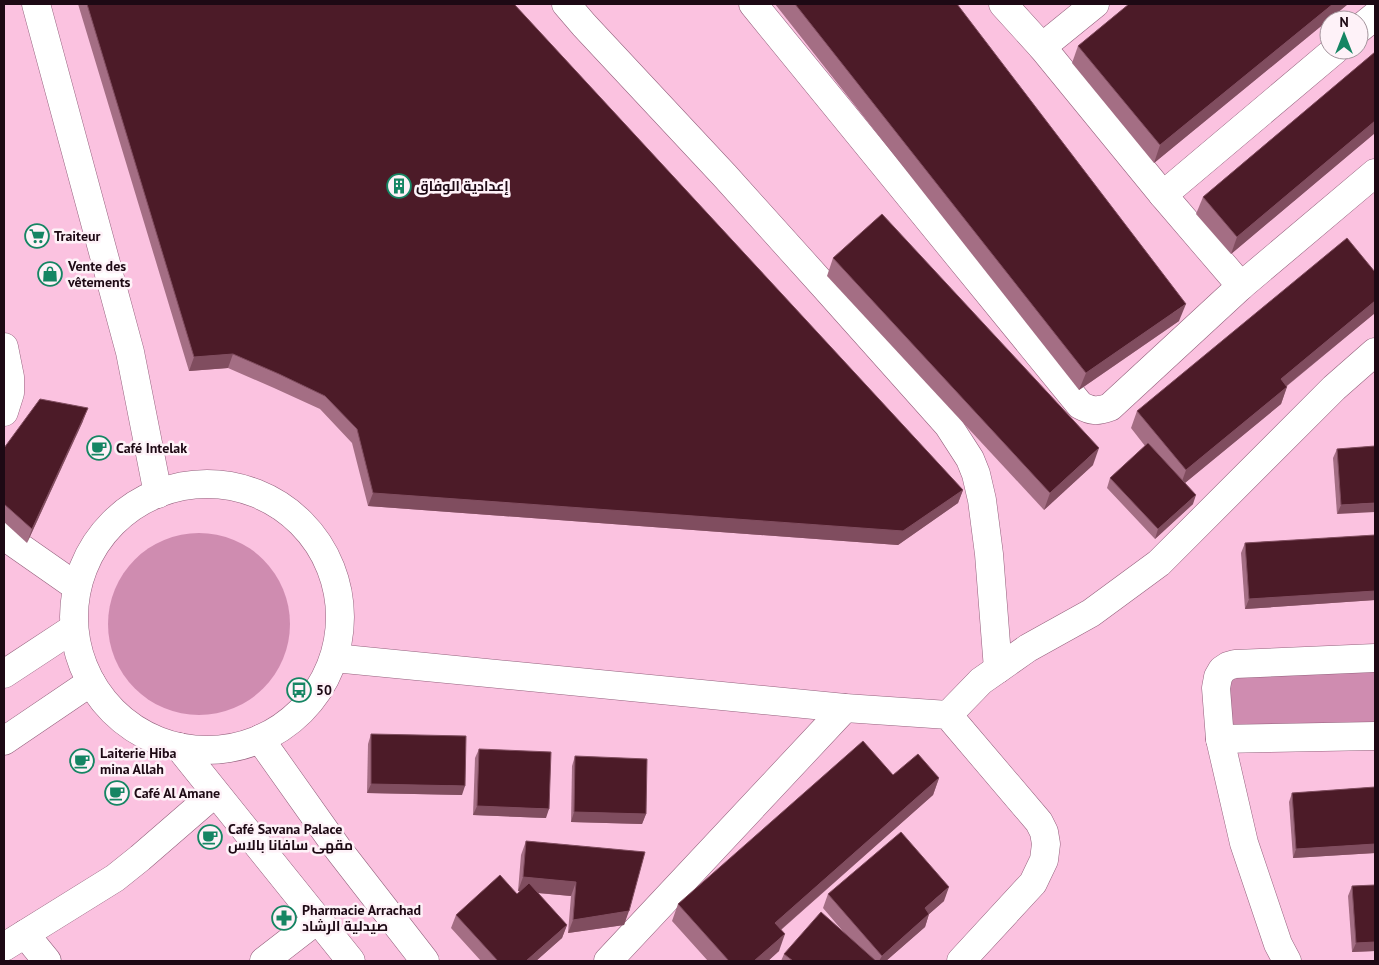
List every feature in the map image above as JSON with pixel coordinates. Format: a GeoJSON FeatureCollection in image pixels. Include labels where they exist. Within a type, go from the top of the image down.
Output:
{"type":"FeatureCollection","features":[{"type":"Feature","properties":{"kind":"street"},"geometry":{"type":"LineString","coordinates":[[36,4],[130,352],[158,494]]}},
{"type":"Feature","properties":{"kind":"street"},"geometry":{"type":"LineString","coordinates":[[566,4],[948,425],[970,459],[976,474],[984,509],[998,669]]}},
{"type":"Feature","properties":{"kind":"street"},"geometry":{"type":"LineString","coordinates":[[753,4],[1080,405],[1090,410],[1099,411],[1110,407],[1241,286],[1375,173]]}},
{"type":"Feature","properties":{"kind":"street"},"geometry":{"type":"LineString","coordinates":[[1003,4],[1042,47],[1163,195],[1241,286]]}},
{"type":"Feature","properties":{"kind":"street"},"geometry":{"type":"LineString","coordinates":[[1042,47],[1095,4]]}},
{"type":"Feature","properties":{"kind":"street"},"geometry":{"type":"LineString","coordinates":[[1163,195],[1323,60]]}},
{"type":"Feature","properties":{"kind":"street"},"geometry":{"type":"LineString","coordinates":[[4,347],[10,377],[10,393],[4,412]]}},
{"type":"Feature","properties":{"kind":"street"},"geometry":{"type":"LineString","coordinates":[[948,715],[981,681],[1028,648],[1092,613],[1159,563],[1334,388],[1375,352]]}},
{"type":"Feature","properties":{"kind":"street"},"geometry":{"type":"LineString","coordinates":[[200,484],[242,489],[262,496],[282,507],[313,536],[333,574],[341,616],[340,637],[327,676],[318,692],[306,707],[277,731],[260,739],[241,746],[220,750],[179,748],[159,742],[122,720],[107,705],[84,670],[74,628],[74,607],[77,587],[84,566],[93,548],[121,515],[158,494],[200,484]]}},
{"type":"Feature","properties":{"kind":"street"},"geometry":{"type":"LineString","coordinates":[[4,536],[77,587]]}},
{"type":"Feature","properties":{"kind":"street"},"geometry":{"type":"LineString","coordinates":[[4,674],[74,628]]}},
{"type":"Feature","properties":{"kind":"street"},"geometry":{"type":"LineString","coordinates":[[334,658],[845,708],[948,715],[1039,822],[1044,832],[1046,844],[1044,860],[1033,883],[961,961]]}},
{"type":"Feature","properties":{"kind":"street"},"geometry":{"type":"LineString","coordinates":[[1287,961],[1278,944],[1244,843],[1220,739],[1216,688],[1218,677],[1222,670],[1235,664],[1375,658]]}},
{"type":"Feature","properties":{"kind":"street"},"geometry":{"type":"LineString","coordinates":[[4,741],[91,682]]}},
{"type":"Feature","properties":{"kind":"street"},"geometry":{"type":"LineString","coordinates":[[608,961],[845,708]]}},
{"type":"Feature","properties":{"kind":"street"},"geometry":{"type":"LineString","coordinates":[[1220,739],[1375,736]]}},
{"type":"Feature","properties":{"kind":"street"},"geometry":{"type":"LineString","coordinates":[[260,739],[338,848],[425,961]]}},
{"type":"Feature","properties":{"kind":"street"},"geometry":{"type":"LineString","coordinates":[[179,748],[351,961]]}},
{"type":"Feature","properties":{"kind":"street"},"geometry":{"type":"LineString","coordinates":[[48,961],[15,940],[115,878],[215,793]]}},
{"type":"Feature","properties":{"kind":"street"},"geometry":{"type":"LineString","coordinates":[[264,961],[317,920]]}},
{"type":"Feature","properties":{"kind":"shaded area"},"geometry":{"type":"Polygon","coordinates":[[[208,533],[234,540],[250,548],[269,566],[283,589],[290,615],[290,633],[283,659],[275,675],[257,694],[250,700],[225,711],[208,715],[190,715],[164,708],[148,700],[123,675],[115,659],[110,642],[108,615],[115,589],[123,573],[148,548],[164,540],[181,535],[208,533]]]}},
{"type":"Feature","properties":{"kind":"shaded area"},"geometry":{"type":"Polygon","coordinates":[[[1375,669],[1375,731],[1229,731],[1226,676],[1375,669]]]}},
{"type":"Feature","properties":{"kind":"building","name":"إعدادية الوفاق"},"geometry":{"type":"Polygon","coordinates":[[[87,4],[514,4],[963,490],[903,531],[373,493],[357,429],[325,396],[233,354],[194,357],[87,4]]]}},
{"type":"Feature","properties":{"kind":"building"},"geometry":{"type":"Polygon","coordinates":[[[795,4],[957,4],[1186,304],[1086,373],[795,4]]]}},
{"type":"Feature","properties":{"kind":"building"},"geometry":{"type":"Polygon","coordinates":[[[1129,4],[1333,4],[1326,10],[1319,10],[1319,15],[1160,145],[1078,46],[1129,4]]]}},
{"type":"Feature","properties":{"kind":"building"},"geometry":{"type":"Polygon","coordinates":[[[1375,52],[1375,121],[1237,237],[1203,197],[1366,60],[1369,60],[1369,57],[1375,52]]]}},
{"type":"Feature","properties":{"kind":"building"},"geometry":{"type":"Polygon","coordinates":[[[882,214],[1099,448],[1050,493],[833,258],[882,214]]]}},
{"type":"Feature","properties":{"kind":"building"},"geometry":{"type":"Polygon","coordinates":[[[1347,238],[1375,272],[1375,301],[1281,379],[1287,387],[1186,470],[1137,411],[1347,238]]]}},
{"type":"Feature","properties":{"kind":"building"},"geometry":{"type":"Polygon","coordinates":[[[40,399],[88,408],[32,529],[4,504],[4,448],[40,399]]]}},
{"type":"Feature","properties":{"kind":"building"},"geometry":{"type":"Polygon","coordinates":[[[1148,443],[1196,495],[1158,529],[1110,478],[1148,443]]]}},
{"type":"Feature","properties":{"kind":"building"},"geometry":{"type":"Polygon","coordinates":[[[1375,446],[1375,503],[1341,505],[1337,449],[1375,446]]]}},
{"type":"Feature","properties":{"kind":"building"},"geometry":{"type":"Polygon","coordinates":[[[1375,535],[1375,591],[1249,599],[1245,543],[1375,535]]]}},
{"type":"Feature","properties":{"kind":"building"},"geometry":{"type":"Polygon","coordinates":[[[371,734],[466,736],[465,786],[371,784],[371,734]]]}},
{"type":"Feature","properties":{"kind":"building"},"geometry":{"type":"Polygon","coordinates":[[[863,741],[893,775],[918,754],[939,778],[775,923],[785,934],[754,961],[729,961],[678,904],[863,741]]]}},
{"type":"Feature","properties":{"kind":"building"},"geometry":{"type":"Polygon","coordinates":[[[479,749],[551,752],[549,809],[477,806],[479,749]]]}},
{"type":"Feature","properties":{"kind":"building"},"geometry":{"type":"Polygon","coordinates":[[[575,756],[647,759],[646,814],[574,812],[575,756]]]}},
{"type":"Feature","properties":{"kind":"building"},"geometry":{"type":"Polygon","coordinates":[[[1375,787],[1375,844],[1296,849],[1292,793],[1375,787]]]}},
{"type":"Feature","properties":{"kind":"building"},"geometry":{"type":"Polygon","coordinates":[[[901,832],[949,887],[925,908],[929,914],[882,956],[828,894],[901,832]]]}},
{"type":"Feature","properties":{"kind":"building"},"geometry":{"type":"Polygon","coordinates":[[[526,841],[645,852],[629,911],[573,920],[576,882],[523,877],[526,841]]]}},
{"type":"Feature","properties":{"kind":"building"},"geometry":{"type":"Polygon","coordinates":[[[500,875],[517,894],[529,883],[567,925],[526,961],[498,961],[456,915],[500,875]]]}},
{"type":"Feature","properties":{"kind":"building"},"geometry":{"type":"Polygon","coordinates":[[[1375,885],[1375,942],[1356,943],[1352,886],[1375,885]]]}},
{"type":"Feature","properties":{"kind":"building"},"geometry":{"type":"Polygon","coordinates":[[[821,912],[876,961],[793,961],[784,954],[821,912]]]}},
{"type":"Feature","properties":{"kind":"place","name":"إعدادية الوفاق"},"geometry":{"type":"Point","coordinates":[399,186]}},
{"type":"Feature","properties":{"kind":"place","name":"Traiteur"},"geometry":{"type":"Point","coordinates":[37,236]}},
{"type":"Feature","properties":{"kind":"place","name":"Vente des vêtements"},"geometry":{"type":"Point","coordinates":[50,274]}},
{"type":"Feature","properties":{"kind":"place","name":"Café Intelak"},"geometry":{"type":"Point","coordinates":[99,448]}},
{"type":"Feature","properties":{"kind":"place","name":"50"},"geometry":{"type":"Point","coordinates":[299,690]}},
{"type":"Feature","properties":{"kind":"place","name":"Laiterie Hiba mina Allah"},"geometry":{"type":"Point","coordinates":[82,761]}},
{"type":"Feature","properties":{"kind":"place","name":"Café Al Amane"},"geometry":{"type":"Point","coordinates":[117,793]}},
{"type":"Feature","properties":{"kind":"place","name":"Café Savana Palace مقهى سافانا بالاس"},"geometry":{"type":"Point","coordinates":[210,837]}},
{"type":"Feature","properties":{"kind":"place","name":"Pharmacie Arrachad صيدلية الرشاد"},"geometry":{"type":"Point","coordinates":[284,918]}}]}
